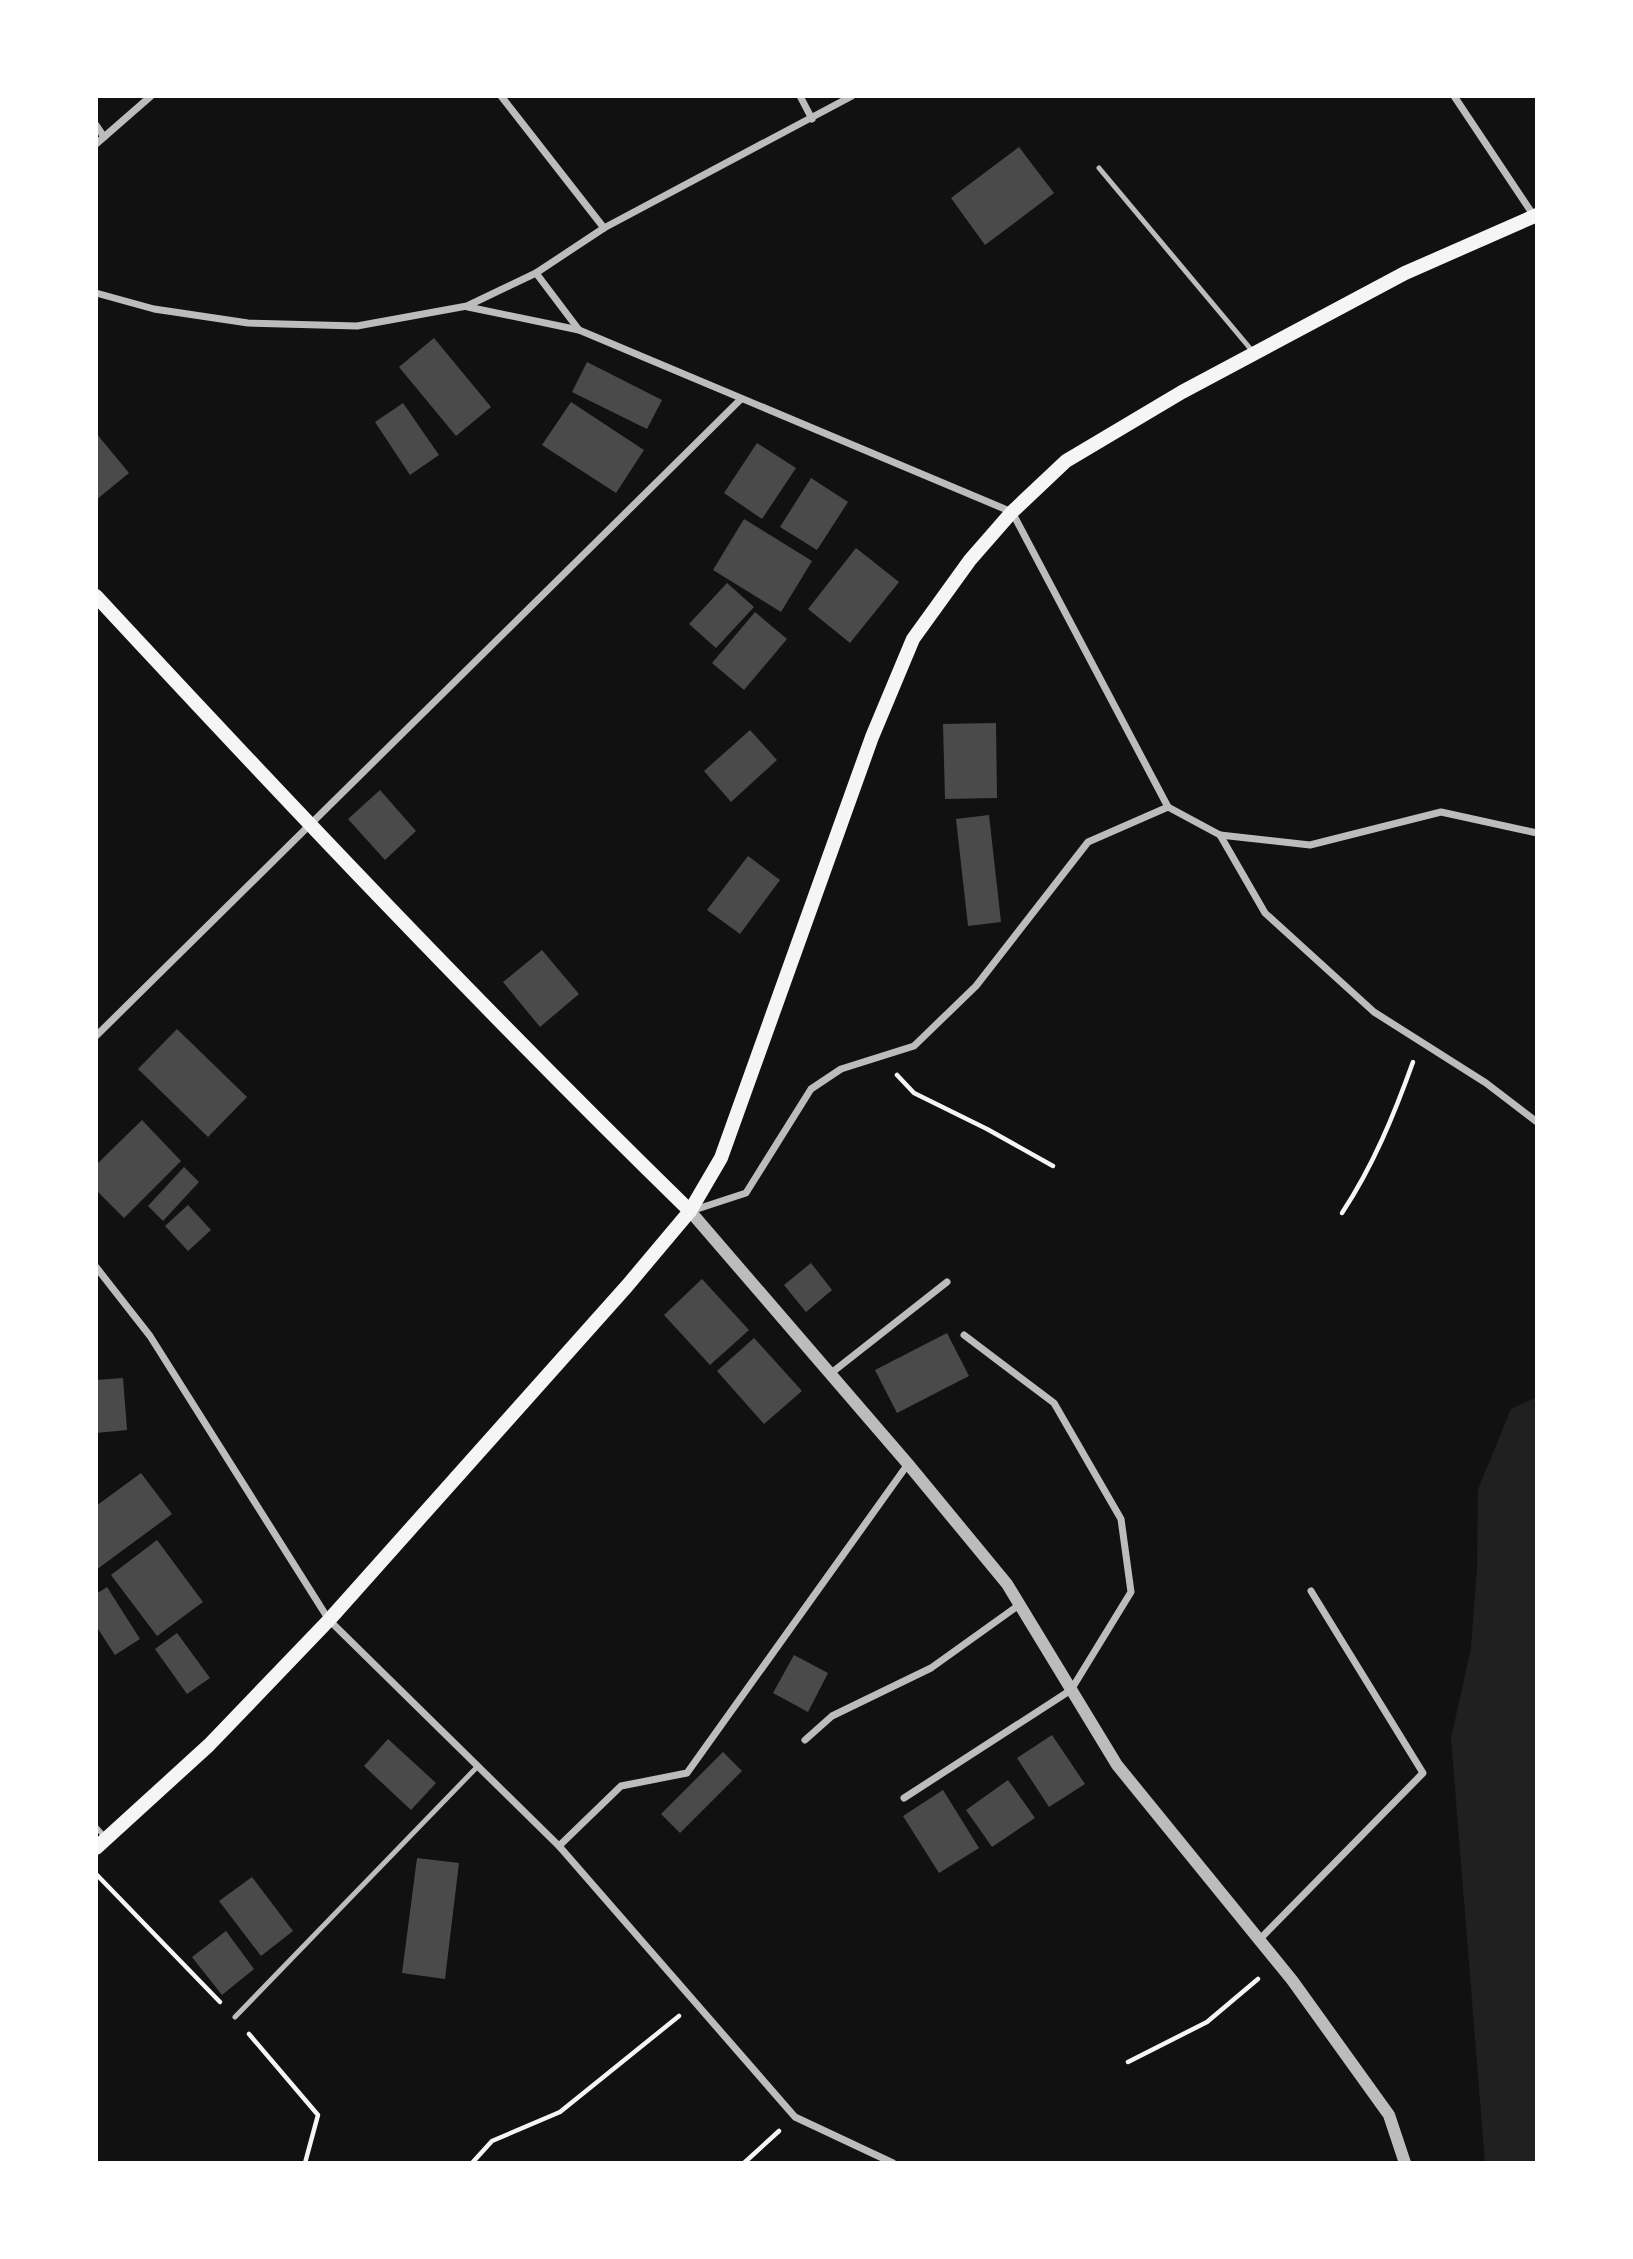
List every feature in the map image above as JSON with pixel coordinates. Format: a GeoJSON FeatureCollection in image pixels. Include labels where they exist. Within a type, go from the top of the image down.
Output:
{"type":"FeatureCollection","features":[{"type":"Feature","properties":{"kind":"main road"},"geometry":{"type":"LineString","coordinates":[[101,1843],[209,1745],[329,1620],[627,1286],[690,1211],[721,1158],[872,737],[913,639],[970,560],[1012,512],[1066,461],[1182,392],[1405,273],[1536,216]]}},
{"type":"Feature","properties":{"kind":"main road"},"geometry":{"type":"LineString","coordinates":[[96,596],[310,826],[596,1119],[690,1211]]}},
{"type":"Feature","properties":{"kind":"street"},"geometry":{"type":"LineString","coordinates":[[96,144],[151,96]]}},
{"type":"Feature","properties":{"kind":"street"},"geometry":{"type":"LineString","coordinates":[[501,96],[604,228]]}},
{"type":"Feature","properties":{"kind":"street"},"geometry":{"type":"LineString","coordinates":[[800,96],[812,119]]}},
{"type":"Feature","properties":{"kind":"street"},"geometry":{"type":"LineString","coordinates":[[96,293],[154,309],[248,323],[357,326],[467,306],[536,273],[604,228],[852,96]]}},
{"type":"Feature","properties":{"kind":"street"},"geometry":{"type":"LineString","coordinates":[[1454,96],[1536,216]]}},
{"type":"Feature","properties":{"kind":"street"},"geometry":{"type":"LineString","coordinates":[[96,125],[104,137]]}},
{"type":"Feature","properties":{"kind":"street"},"geometry":{"type":"LineString","coordinates":[[536,273],[579,330]]}},
{"type":"Feature","properties":{"kind":"street"},"geometry":{"type":"LineString","coordinates":[[467,306],[579,330],[1012,512],[1168,807],[1220,835],[1310,845],[1441,811],[1537,833]]}},
{"type":"Feature","properties":{"kind":"street"},"geometry":{"type":"LineString","coordinates":[[96,1036],[741,399]]}},
{"type":"Feature","properties":{"kind":"street"},"geometry":{"type":"LineString","coordinates":[[1168,807],[1088,842],[976,986],[914,1046],[841,1069],[811,1089],[746,1193],[690,1211],[908,1464],[1007,1584],[1117,1765],[1277,1962],[1389,2115],[1405,2163]]}},
{"type":"Feature","properties":{"kind":"street"},"geometry":{"type":"LineString","coordinates":[[1220,835],[1265,913],[1374,1012],[1486,1083],[1537,1122]]}},
{"type":"Feature","properties":{"kind":"street"},"geometry":{"type":"LineString","coordinates":[[96,1267],[150,1336],[329,1620],[559,1846],[795,2117],[893,2163]]}},
{"type":"Feature","properties":{"kind":"street"},"geometry":{"type":"LineString","coordinates":[[830,1374],[947,1282]]}},
{"type":"Feature","properties":{"kind":"street"},"geometry":{"type":"LineString","coordinates":[[904,1798],[1072,1690],[1131,1592],[1121,1519],[1054,1403],[964,1335]]}},
{"type":"Feature","properties":{"kind":"street"},"geometry":{"type":"LineString","coordinates":[[559,1846],[621,1786],[687,1773],[908,1464]]}},
{"type":"Feature","properties":{"kind":"street"},"geometry":{"type":"LineString","coordinates":[[1259,1940],[1423,1773],[1311,1591]]}},
{"type":"Feature","properties":{"kind":"street"},"geometry":{"type":"LineString","coordinates":[[805,1740],[832,1716],[932,1668],[1019,1605]]}},
{"type":"Feature","properties":{"kind":"lane"},"geometry":{"type":"LineString","coordinates":[[1099,168],[1254,353]]}},
{"type":"Feature","properties":{"kind":"lane"},"geometry":{"type":"LineString","coordinates":[[235,2017],[478,1766]]}},
{"type":"Feature","properties":{"kind":"lane"},"geometry":{"type":"LineString","coordinates":[[96,1827],[101,1843]]}},
{"type":"Feature","properties":{"kind":"path"},"geometry":{"type":"LineString","coordinates":[[1342,1213],[1365,1178],[1421,1042]]}},
{"type":"Feature","properties":{"kind":"path"},"geometry":{"type":"LineString","coordinates":[[879,1057],[914,1093],[1053,1166]]}},
{"type":"Feature","properties":{"kind":"path"},"geometry":{"type":"LineString","coordinates":[[1128,2062],[1206,2022],[1277,1962]]}},
{"type":"Feature","properties":{"kind":"path"},"geometry":{"type":"LineString","coordinates":[[472,2163],[492,2141],[560,2112],[696,2002]]}},
{"type":"Feature","properties":{"kind":"path"},"geometry":{"type":"LineString","coordinates":[[744,2163],[795,2117]]}},
{"type":"Feature","properties":{"kind":"shaded area"},"geometry":{"type":"Polygon","coordinates":[[[1537,1397],[1537,2163],[1485,2163],[1451,1738],[1471,1648],[1477,1568],[1478,1489],[1511,1409],[1537,1397]]]}},
{"type":"Feature","properties":{"kind":"building"},"geometry":{"type":"Polygon","coordinates":[[[1019,147],[1054,193],[985,245],[951,198],[1019,147]]]}},
{"type":"Feature","properties":{"kind":"building"},"geometry":{"type":"Polygon","coordinates":[[[434,338],[491,407],[456,436],[399,367],[434,338]]]}},
{"type":"Feature","properties":{"kind":"building"},"geometry":{"type":"Polygon","coordinates":[[[587,362],[662,400],[647,429],[572,392],[587,362]]]}},
{"type":"Feature","properties":{"kind":"building"},"geometry":{"type":"Polygon","coordinates":[[[571,402],[644,450],[616,493],[542,445],[571,402]]]}},
{"type":"Feature","properties":{"kind":"building"},"geometry":{"type":"Polygon","coordinates":[[[403,403],[439,455],[410,475],[375,422],[403,403]]]}},
{"type":"Feature","properties":{"kind":"building"},"geometry":{"type":"Polygon","coordinates":[[[96,433],[129,473],[96,500],[96,433]]]}},
{"type":"Feature","properties":{"kind":"building"},"geometry":{"type":"Polygon","coordinates":[[[757,443],[796,468],[762,519],[724,493],[757,443]]]}},
{"type":"Feature","properties":{"kind":"building"},"geometry":{"type":"Polygon","coordinates":[[[811,478],[848,502],[817,550],[780,527],[811,478]]]}},
{"type":"Feature","properties":{"kind":"building"},"geometry":{"type":"Polygon","coordinates":[[[744,519],[812,561],[781,612],[713,570],[744,519]]]}},
{"type":"Feature","properties":{"kind":"building"},"geometry":{"type":"Polygon","coordinates":[[[856,548],[899,582],[850,643],[808,609],[856,548]]]}},
{"type":"Feature","properties":{"kind":"building"},"geometry":{"type":"Polygon","coordinates":[[[727,583],[754,607],[716,648],[689,624],[727,583]]]}},
{"type":"Feature","properties":{"kind":"building"},"geometry":{"type":"Polygon","coordinates":[[[755,612],[787,639],[744,690],[712,663],[755,612]]]}},
{"type":"Feature","properties":{"kind":"building"},"geometry":{"type":"Polygon","coordinates":[[[996,723],[997,798],[945,799],[943,724],[996,723]]]}},
{"type":"Feature","properties":{"kind":"building"},"geometry":{"type":"Polygon","coordinates":[[[750,730],[777,760],[731,802],[704,771],[750,730]]]}},
{"type":"Feature","properties":{"kind":"building"},"geometry":{"type":"Polygon","coordinates":[[[380,790],[416,831],[385,860],[348,819],[380,790]]]}},
{"type":"Feature","properties":{"kind":"building"},"geometry":{"type":"Polygon","coordinates":[[[989,815],[1001,922],[968,926],[956,819],[989,815]]]}},
{"type":"Feature","properties":{"kind":"building"},"geometry":{"type":"Polygon","coordinates":[[[748,856],[780,880],[740,934],[707,910],[748,856]]]}},
{"type":"Feature","properties":{"kind":"building"},"geometry":{"type":"Polygon","coordinates":[[[542,950],[579,994],[540,1027],[503,982],[542,950]]]}},
{"type":"Feature","properties":{"kind":"building"},"geometry":{"type":"Polygon","coordinates":[[[177,1029],[247,1097],[208,1137],[138,1069],[177,1029]]]}},
{"type":"Feature","properties":{"kind":"building"},"geometry":{"type":"Polygon","coordinates":[[[142,1120],[181,1161],[124,1218],[96,1190],[96,1165],[142,1120]]]}},
{"type":"Feature","properties":{"kind":"building"},"geometry":{"type":"Polygon","coordinates":[[[184,1167],[199,1182],[163,1221],[148,1206],[184,1167]]]}},
{"type":"Feature","properties":{"kind":"building"},"geometry":{"type":"Polygon","coordinates":[[[188,1205],[211,1230],[188,1251],[165,1226],[188,1205]]]}},
{"type":"Feature","properties":{"kind":"building"},"geometry":{"type":"Polygon","coordinates":[[[811,1263],[832,1290],[806,1312],[784,1285],[811,1263]]]}},
{"type":"Feature","properties":{"kind":"building"},"geometry":{"type":"Polygon","coordinates":[[[702,1279],[749,1330],[710,1365],[664,1315],[702,1279]]]}},
{"type":"Feature","properties":{"kind":"building"},"geometry":{"type":"Polygon","coordinates":[[[947,1333],[969,1376],[897,1413],[875,1370],[947,1333]]]}},
{"type":"Feature","properties":{"kind":"building"},"geometry":{"type":"Polygon","coordinates":[[[754,1338],[802,1391],[764,1424],[717,1371],[754,1338]]]}},
{"type":"Feature","properties":{"kind":"building"},"geometry":{"type":"Polygon","coordinates":[[[123,1378],[127,1430],[96,1433],[96,1380],[123,1378]]]}},
{"type":"Feature","properties":{"kind":"building"},"geometry":{"type":"Polygon","coordinates":[[[141,1473],[172,1514],[96,1570],[96,1506],[141,1473]]]}},
{"type":"Feature","properties":{"kind":"building"},"geometry":{"type":"Polygon","coordinates":[[[157,1540],[203,1602],[157,1636],[111,1575],[157,1540]]]}},
{"type":"Feature","properties":{"kind":"building"},"geometry":{"type":"Polygon","coordinates":[[[107,1587],[140,1639],[115,1655],[96,1626],[96,1594],[107,1587]]]}},
{"type":"Feature","properties":{"kind":"building"},"geometry":{"type":"Polygon","coordinates":[[[177,1633],[210,1678],[187,1694],[155,1649],[177,1633]]]}},
{"type":"Feature","properties":{"kind":"building"},"geometry":{"type":"Polygon","coordinates":[[[794,1655],[828,1673],[808,1712],[773,1693],[794,1655]]]}},
{"type":"Feature","properties":{"kind":"building"},"geometry":{"type":"Polygon","coordinates":[[[1052,1735],[1085,1784],[1049,1807],[1017,1758],[1052,1735]]]}},
{"type":"Feature","properties":{"kind":"building"},"geometry":{"type":"Polygon","coordinates":[[[388,1739],[436,1783],[411,1810],[364,1766],[388,1739]]]}},
{"type":"Feature","properties":{"kind":"building"},"geometry":{"type":"Polygon","coordinates":[[[723,1752],[742,1771],[680,1833],[661,1814],[723,1752]]]}},
{"type":"Feature","properties":{"kind":"building"},"geometry":{"type":"Polygon","coordinates":[[[1008,1780],[1035,1818],[992,1847],[966,1810],[1008,1780]]]}},
{"type":"Feature","properties":{"kind":"building"},"geometry":{"type":"Polygon","coordinates":[[[943,1790],[979,1848],[939,1873],[903,1816],[943,1790]]]}},
{"type":"Feature","properties":{"kind":"building"},"geometry":{"type":"Polygon","coordinates":[[[417,1858],[459,1863],[445,1979],[402,1973],[417,1858]]]}},
{"type":"Feature","properties":{"kind":"building"},"geometry":{"type":"Polygon","coordinates":[[[252,1877],[293,1931],[261,1956],[219,1901],[252,1877]]]}},
{"type":"Feature","properties":{"kind":"building"},"geometry":{"type":"Polygon","coordinates":[[[226,1931],[254,1969],[222,1995],[192,1957],[226,1931]]]}}]}
